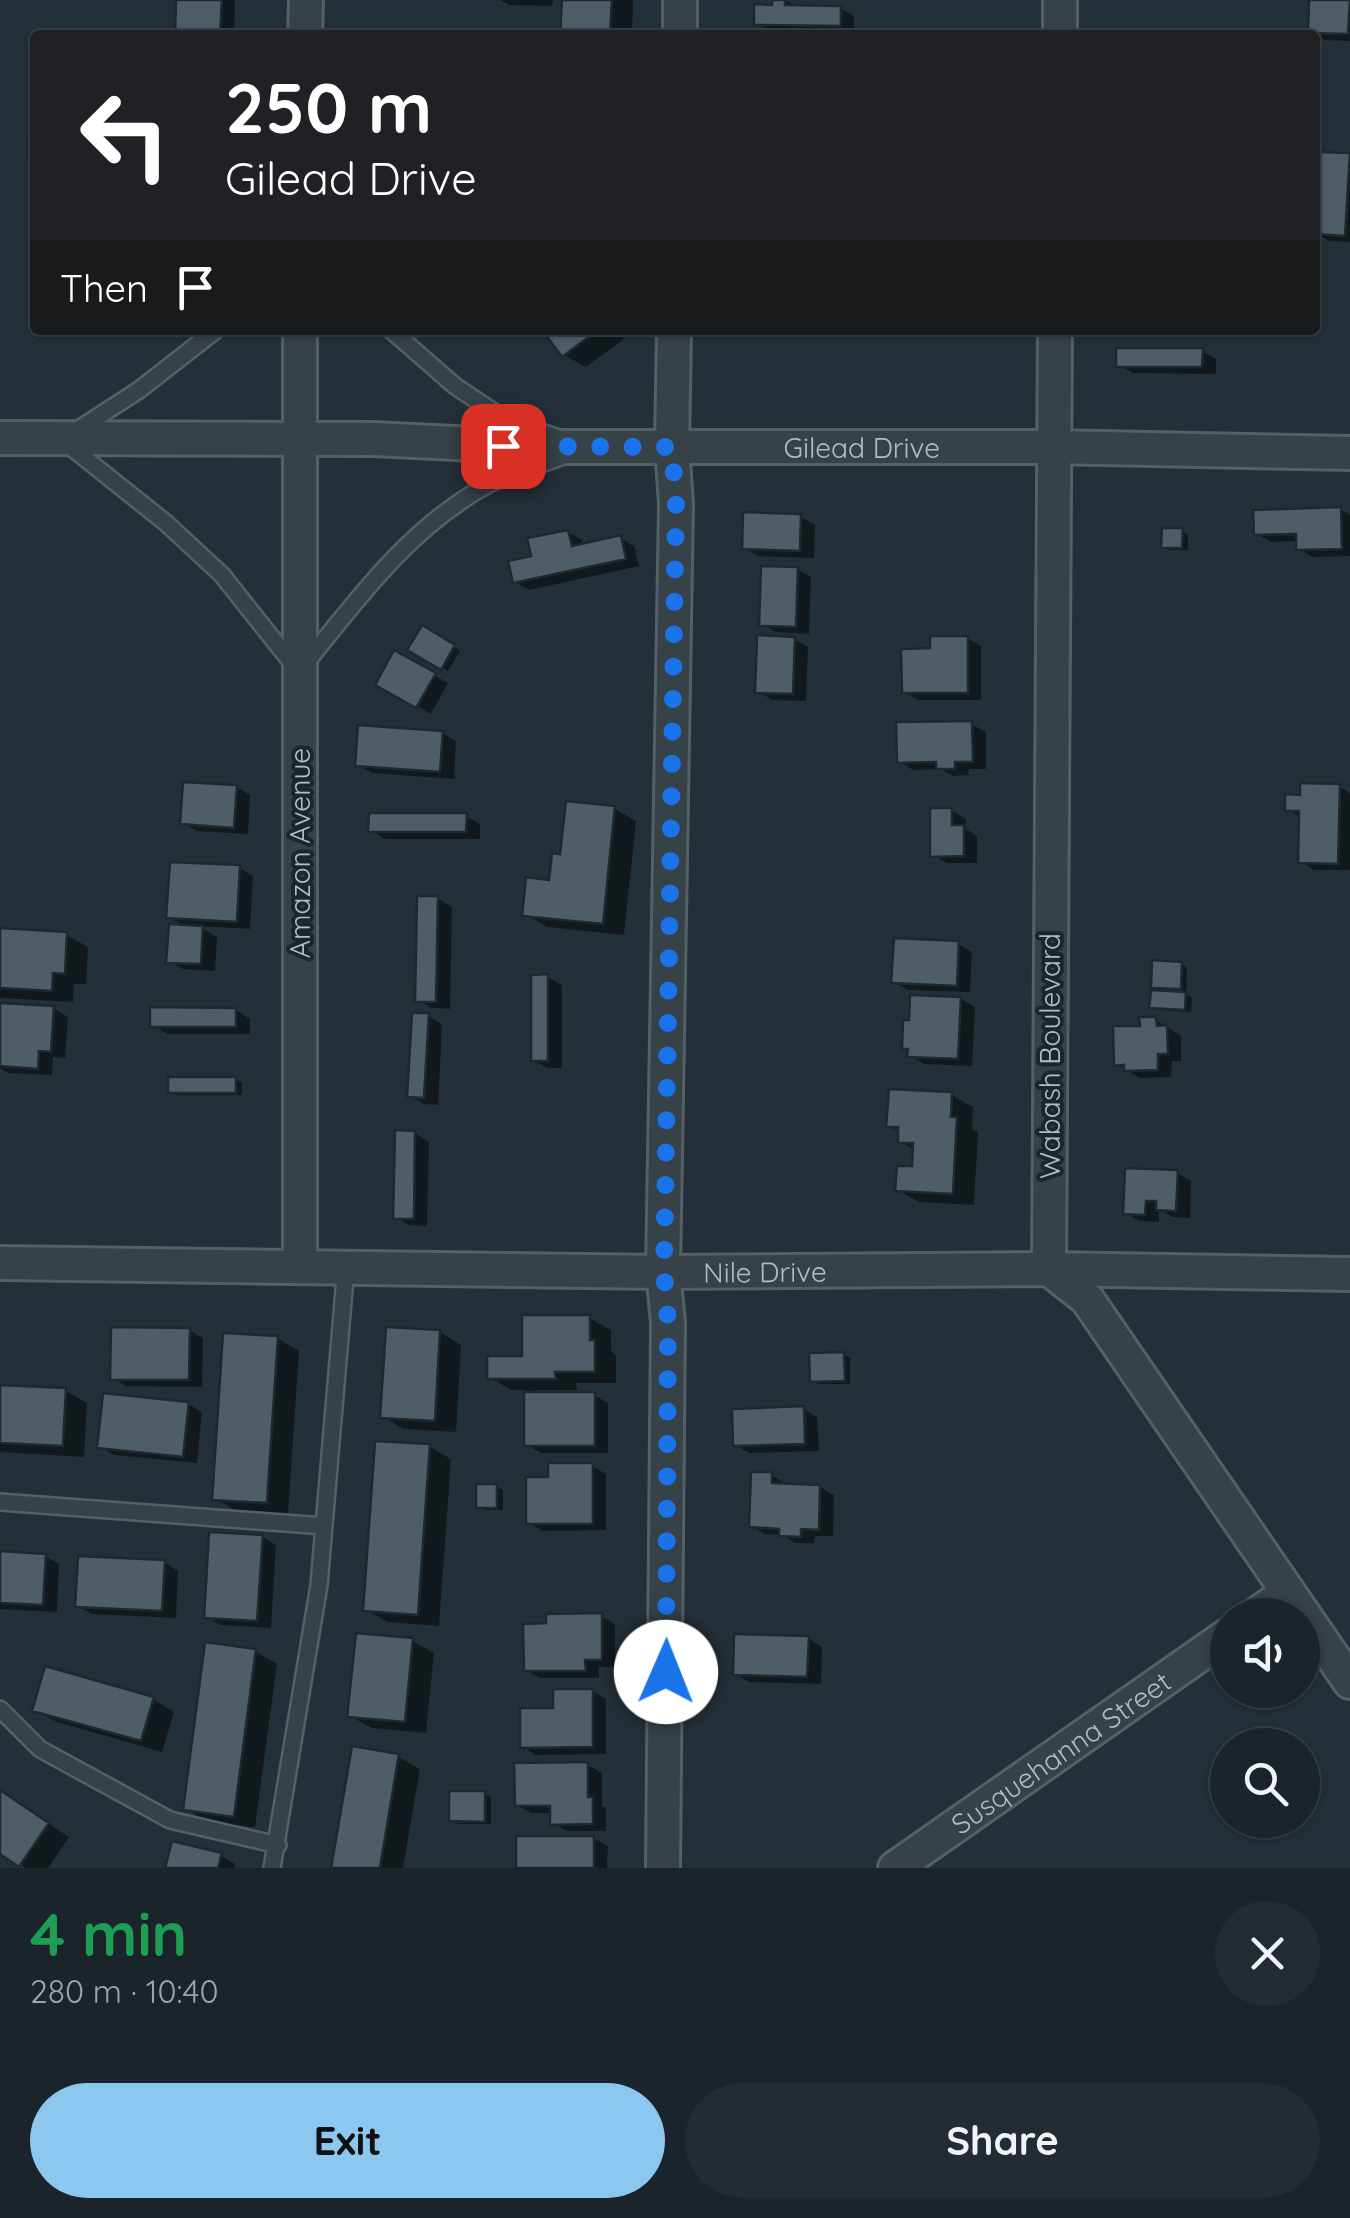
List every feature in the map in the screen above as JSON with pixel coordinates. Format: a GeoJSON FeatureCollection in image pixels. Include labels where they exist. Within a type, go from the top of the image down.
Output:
{"type":"FeatureCollection","features":[{"type":"Feature","properties":{"kind":"street"},"geometry":{"type":"LineString","coordinates":[[306,0],[306,30]]}},
{"type":"Feature","properties":{"kind":"street"},"geometry":{"type":"LineString","coordinates":[[680,0],[680,30]]}},
{"type":"Feature","properties":{"kind":"street"},"geometry":{"type":"LineString","coordinates":[[1060,0],[1060,30]]}},
{"type":"Feature","properties":{"kind":"street","name":"Amazon Avenue"},"geometry":{"type":"LineString","coordinates":[[300,335],[300,1266]]}},
{"type":"Feature","properties":{"kind":"street"},"geometry":{"type":"LineString","coordinates":[[664,1868],[668,1322],[664,1272],[676,504],[672,447],[674,335]]}},
{"type":"Feature","properties":{"kind":"street","name":"Wabash Boulevard"},"geometry":{"type":"LineString","coordinates":[[1048,1268],[1055,335]]}},
{"type":"Feature","properties":{"kind":"street"},"geometry":{"type":"LineString","coordinates":[[0,438],[298,440]]}},
{"type":"Feature","properties":{"kind":"street","name":"Gilead Drive"},"geometry":{"type":"LineString","coordinates":[[298,440],[589,447],[1052,447],[1350,453]]}},
{"type":"Feature","properties":{"kind":"street","name":"Nile Drive"},"geometry":{"type":"LineString","coordinates":[[0,1262],[664,1272],[1048,1268],[1350,1274]]}},
{"type":"Feature","properties":{"kind":"street"},"geometry":{"type":"LineString","coordinates":[[1048,1268],[1087,1299],[1350,1682]]}},
{"type":"Feature","properties":{"kind":"street"},"geometry":{"type":"LineString","coordinates":[[1280,1598],[1288,1592]]}},
{"type":"Feature","properties":{"kind":"street","name":"Susquehanna Street"},"geometry":{"type":"LineString","coordinates":[[896,1868],[1210,1648]]}},
{"type":"Feature","properties":{"kind":"lane"},"geometry":{"type":"LineString","coordinates":[[210,335],[139,390],[62,440],[222,575],[299,672],[380,570],[438,520],[490,483],[589,447]]}},
{"type":"Feature","properties":{"kind":"lane"},"geometry":{"type":"LineString","coordinates":[[397,335],[454,386],[506,420],[589,447]]}},
{"type":"Feature","properties":{"kind":"lane"},"geometry":{"type":"LineString","coordinates":[[272,1868],[319,1584],[346,1266]]}},
{"type":"Feature","properties":{"kind":"lane"},"geometry":{"type":"LineString","coordinates":[[0,1502],[324,1526]]}},
{"type":"Feature","properties":{"kind":"lane"},"geometry":{"type":"LineString","coordinates":[[0,1709],[40,1749],[170,1820],[278,1846]]}},
{"type":"Feature","properties":{"kind":"building"},"geometry":{"type":"Polygon","coordinates":[[[176,0],[222,0],[220,30],[175,30],[176,0]]]}},
{"type":"Feature","properties":{"kind":"building"},"geometry":{"type":"Polygon","coordinates":[[[562,0],[612,0],[610,30],[560,30],[562,0]]]}},
{"type":"Feature","properties":{"kind":"building"},"geometry":{"type":"Polygon","coordinates":[[[772,0],[785,0],[785,5],[841,6],[841,26],[754,25],[754,4],[772,5],[772,0]]]}},
{"type":"Feature","properties":{"kind":"building"},"geometry":{"type":"Polygon","coordinates":[[[1309,0],[1350,0],[1348,34],[1308,30],[1309,0]]]}},
{"type":"Feature","properties":{"kind":"building"},"geometry":{"type":"Polygon","coordinates":[[[29,54],[30,54],[30,157],[29,54]]]}},
{"type":"Feature","properties":{"kind":"building"},"geometry":{"type":"Polygon","coordinates":[[[1320,152],[1350,153],[1345,236],[1320,234],[1320,152]]]}},
{"type":"Feature","properties":{"kind":"building"},"geometry":{"type":"Polygon","coordinates":[[[546,335],[591,335],[562,357],[546,335]]]}},
{"type":"Feature","properties":{"kind":"building"},"geometry":{"type":"Polygon","coordinates":[[[1116,348],[1203,348],[1202,367],[1116,367],[1116,348]]]}},
{"type":"Feature","properties":{"kind":"building"},"geometry":{"type":"Polygon","coordinates":[[[1341,507],[1342,549],[1296,550],[1296,534],[1254,535],[1253,510],[1341,507]]]}},
{"type":"Feature","properties":{"kind":"building"},"geometry":{"type":"Polygon","coordinates":[[[743,512],[801,514],[800,551],[742,549],[743,512]]]}},
{"type":"Feature","properties":{"kind":"building"},"geometry":{"type":"Polygon","coordinates":[[[1162,528],[1183,528],[1182,548],[1161,548],[1162,528]]]}},
{"type":"Feature","properties":{"kind":"building"},"geometry":{"type":"Polygon","coordinates":[[[568,530],[572,546],[621,535],[626,559],[513,583],[508,561],[531,556],[527,538],[568,530]]]}},
{"type":"Feature","properties":{"kind":"building"},"geometry":{"type":"Polygon","coordinates":[[[761,566],[798,567],[796,627],[759,626],[761,566]]]}},
{"type":"Feature","properties":{"kind":"building"},"geometry":{"type":"Polygon","coordinates":[[[422,625],[455,645],[441,670],[407,650],[422,625]]]}},
{"type":"Feature","properties":{"kind":"building"},"geometry":{"type":"Polygon","coordinates":[[[757,635],[795,637],[793,694],[755,693],[757,635]]]}},
{"type":"Feature","properties":{"kind":"building"},"geometry":{"type":"Polygon","coordinates":[[[930,636],[968,636],[968,693],[902,693],[901,649],[930,648],[930,636]]]}},
{"type":"Feature","properties":{"kind":"building"},"geometry":{"type":"Polygon","coordinates":[[[394,650],[436,673],[416,708],[375,685],[394,650]]]}},
{"type":"Feature","properties":{"kind":"building"},"geometry":{"type":"Polygon","coordinates":[[[972,721],[973,762],[955,762],[955,769],[936,769],[936,762],[897,763],[896,722],[972,721]]]}},
{"type":"Feature","properties":{"kind":"building"},"geometry":{"type":"Polygon","coordinates":[[[358,725],[443,731],[440,772],[355,766],[358,725]]]}},
{"type":"Feature","properties":{"kind":"building"},"geometry":{"type":"Polygon","coordinates":[[[183,782],[237,785],[234,828],[180,824],[183,782]]]}},
{"type":"Feature","properties":{"kind":"building"},"geometry":{"type":"Polygon","coordinates":[[[1300,783],[1340,784],[1338,864],[1298,863],[1299,811],[1285,811],[1285,794],[1300,795],[1300,783]]]}},
{"type":"Feature","properties":{"kind":"building"},"geometry":{"type":"Polygon","coordinates":[[[566,801],[615,806],[603,924],[522,916],[526,877],[549,880],[552,853],[560,854],[566,801]]]}},
{"type":"Feature","properties":{"kind":"building"},"geometry":{"type":"Polygon","coordinates":[[[930,808],[952,808],[952,825],[964,825],[964,856],[930,857],[930,808]]]}},
{"type":"Feature","properties":{"kind":"building"},"geometry":{"type":"Polygon","coordinates":[[[369,813],[467,813],[466,832],[368,832],[369,813]]]}},
{"type":"Feature","properties":{"kind":"building"},"geometry":{"type":"Polygon","coordinates":[[[170,862],[240,865],[237,922],[166,918],[170,862]]]}},
{"type":"Feature","properties":{"kind":"building"},"geometry":{"type":"Polygon","coordinates":[[[417,896],[438,896],[436,1002],[415,1002],[417,896]]]}},
{"type":"Feature","properties":{"kind":"building"},"geometry":{"type":"Polygon","coordinates":[[[169,924],[203,926],[201,964],[166,963],[169,924]]]}},
{"type":"Feature","properties":{"kind":"building"},"geometry":{"type":"Polygon","coordinates":[[[0,928],[67,932],[65,974],[53,973],[52,991],[0,988],[0,928]]]}},
{"type":"Feature","properties":{"kind":"building"},"geometry":{"type":"Polygon","coordinates":[[[894,938],[959,941],[957,986],[891,983],[894,938]]]}},
{"type":"Feature","properties":{"kind":"building"},"geometry":{"type":"Polygon","coordinates":[[[1152,960],[1182,962],[1181,989],[1151,988],[1152,960]]]}},
{"type":"Feature","properties":{"kind":"building"},"geometry":{"type":"Polygon","coordinates":[[[548,974],[548,1061],[531,1061],[531,975],[548,974]]]}},
{"type":"Feature","properties":{"kind":"building"},"geometry":{"type":"Polygon","coordinates":[[[1151,990],[1186,992],[1185,1010],[1149,1008],[1151,990]]]}},
{"type":"Feature","properties":{"kind":"building"},"geometry":{"type":"Polygon","coordinates":[[[910,995],[961,997],[958,1059],[907,1057],[908,1049],[902,1049],[903,1020],[909,1020],[910,995]]]}},
{"type":"Feature","properties":{"kind":"building"},"geometry":{"type":"Polygon","coordinates":[[[0,1003],[54,1006],[51,1052],[39,1051],[38,1069],[0,1066],[0,1003]]]}},
{"type":"Feature","properties":{"kind":"building"},"geometry":{"type":"Polygon","coordinates":[[[150,1007],[236,1008],[236,1027],[150,1027],[150,1007]]]}},
{"type":"Feature","properties":{"kind":"building"},"geometry":{"type":"Polygon","coordinates":[[[412,1013],[429,1013],[424,1098],[407,1097],[412,1013]]]}},
{"type":"Feature","properties":{"kind":"building"},"geometry":{"type":"Polygon","coordinates":[[[1139,1017],[1156,1017],[1157,1026],[1167,1025],[1168,1054],[1158,1054],[1158,1070],[1124,1071],[1124,1065],[1114,1066],[1113,1026],[1140,1026],[1139,1017]]]}},
{"type":"Feature","properties":{"kind":"building"},"geometry":{"type":"Polygon","coordinates":[[[168,1077],[236,1077],[236,1093],[168,1093],[168,1077]]]}},
{"type":"Feature","properties":{"kind":"building"},"geometry":{"type":"Polygon","coordinates":[[[889,1089],[952,1092],[951,1117],[957,1117],[953,1194],[895,1191],[897,1166],[912,1166],[913,1143],[898,1143],[898,1127],[886,1127],[889,1089]]]}},
{"type":"Feature","properties":{"kind":"building"},"geometry":{"type":"Polygon","coordinates":[[[395,1130],[415,1131],[414,1219],[393,1219],[395,1130]]]}},
{"type":"Feature","properties":{"kind":"building"},"geometry":{"type":"Polygon","coordinates":[[[1125,1168],[1178,1170],[1176,1211],[1156,1210],[1156,1201],[1146,1201],[1145,1215],[1123,1214],[1125,1168]]]}},
{"type":"Feature","properties":{"kind":"building"},"geometry":{"type":"Polygon","coordinates":[[[522,1315],[590,1315],[595,1372],[555,1372],[556,1379],[487,1379],[487,1356],[522,1356],[522,1315]]]}},
{"type":"Feature","properties":{"kind":"building"},"geometry":{"type":"Polygon","coordinates":[[[111,1327],[190,1328],[189,1380],[110,1380],[111,1327]]]}},
{"type":"Feature","properties":{"kind":"building"},"geometry":{"type":"Polygon","coordinates":[[[386,1327],[440,1330],[435,1421],[380,1418],[386,1327]]]}},
{"type":"Feature","properties":{"kind":"building"},"geometry":{"type":"Polygon","coordinates":[[[223,1333],[278,1336],[267,1503],[212,1500],[223,1333]]]}},
{"type":"Feature","properties":{"kind":"building"},"geometry":{"type":"Polygon","coordinates":[[[844,1352],[845,1381],[810,1382],[809,1353],[844,1352]]]}},
{"type":"Feature","properties":{"kind":"building"},"geometry":{"type":"Polygon","coordinates":[[[0,1385],[66,1388],[63,1446],[0,1443],[0,1385]]]}},
{"type":"Feature","properties":{"kind":"building"},"geometry":{"type":"Polygon","coordinates":[[[524,1392],[595,1392],[595,1446],[524,1446],[524,1392]]]}},
{"type":"Feature","properties":{"kind":"building"},"geometry":{"type":"Polygon","coordinates":[[[103,1393],[189,1402],[183,1457],[97,1448],[103,1393]]]}},
{"type":"Feature","properties":{"kind":"building"},"geometry":{"type":"Polygon","coordinates":[[[804,1406],[805,1444],[733,1446],[732,1409],[804,1406]]]}},
{"type":"Feature","properties":{"kind":"building"},"geometry":{"type":"Polygon","coordinates":[[[375,1441],[430,1444],[418,1615],[363,1611],[375,1441]]]}},
{"type":"Feature","properties":{"kind":"building"},"geometry":{"type":"Polygon","coordinates":[[[548,1463],[593,1463],[593,1524],[526,1524],[526,1477],[548,1477],[548,1463]]]}},
{"type":"Feature","properties":{"kind":"building"},"geometry":{"type":"Polygon","coordinates":[[[751,1472],[772,1472],[772,1483],[820,1485],[819,1530],[801,1529],[801,1537],[779,1536],[779,1529],[749,1527],[751,1472]]]}},
{"type":"Feature","properties":{"kind":"building"},"geometry":{"type":"Polygon","coordinates":[[[476,1484],[497,1484],[497,1508],[476,1508],[476,1484]]]}},
{"type":"Feature","properties":{"kind":"building"},"geometry":{"type":"Polygon","coordinates":[[[209,1532],[263,1535],[257,1621],[204,1618],[209,1532]]]}},
{"type":"Feature","properties":{"kind":"building"},"geometry":{"type":"Polygon","coordinates":[[[0,1551],[46,1554],[43,1605],[0,1603],[0,1551]]]}},
{"type":"Feature","properties":{"kind":"building"},"geometry":{"type":"Polygon","coordinates":[[[78,1556],[165,1560],[162,1611],[75,1607],[78,1556]]]}},
{"type":"Feature","properties":{"kind":"building"},"geometry":{"type":"Polygon","coordinates":[[[602,1613],[602,1660],[585,1660],[586,1671],[524,1671],[523,1624],[546,1623],[546,1614],[602,1613]]]}},
{"type":"Feature","properties":{"kind":"building"},"geometry":{"type":"Polygon","coordinates":[[[356,1633],[413,1638],[405,1722],[347,1717],[356,1633]]]}},
{"type":"Feature","properties":{"kind":"building"},"geometry":{"type":"Polygon","coordinates":[[[734,1634],[809,1636],[807,1677],[733,1675],[734,1634]]]}},
{"type":"Feature","properties":{"kind":"building"},"geometry":{"type":"Polygon","coordinates":[[[205,1642],[256,1649],[234,1817],[183,1810],[205,1642]]]}},
{"type":"Feature","properties":{"kind":"building"},"geometry":{"type":"Polygon","coordinates":[[[45,1666],[154,1697],[141,1741],[32,1711],[45,1666]]]}},
{"type":"Feature","properties":{"kind":"building"},"geometry":{"type":"Polygon","coordinates":[[[553,1689],[593,1689],[593,1747],[520,1748],[520,1708],[553,1708],[553,1689]]]}},
{"type":"Feature","properties":{"kind":"building"},"geometry":{"type":"Polygon","coordinates":[[[352,1746],[399,1754],[380,1868],[331,1868],[352,1746]]]}},
{"type":"Feature","properties":{"kind":"building"},"geometry":{"type":"Polygon","coordinates":[[[588,1762],[593,1824],[550,1825],[550,1806],[515,1806],[514,1763],[588,1762]]]}},
{"type":"Feature","properties":{"kind":"building"},"geometry":{"type":"Polygon","coordinates":[[[0,1790],[49,1823],[19,1867],[0,1854],[0,1790]]]}},
{"type":"Feature","properties":{"kind":"building"},"geometry":{"type":"Polygon","coordinates":[[[449,1791],[485,1791],[485,1822],[449,1821],[449,1791]]]}},
{"type":"Feature","properties":{"kind":"building"},"geometry":{"type":"Polygon","coordinates":[[[516,1836],[594,1836],[594,1868],[516,1868],[516,1836]]]}},
{"type":"Feature","properties":{"kind":"building"},"geometry":{"type":"Polygon","coordinates":[[[172,1841],[222,1853],[218,1868],[165,1868],[172,1841]]]}},
{"type":"Feature","properties":{"kind":"route"},"geometry":{"type":"LineString","coordinates":[[503,446],[672,447],[676,504],[664,1272],[668,1322],[666,1672]]}}]}
